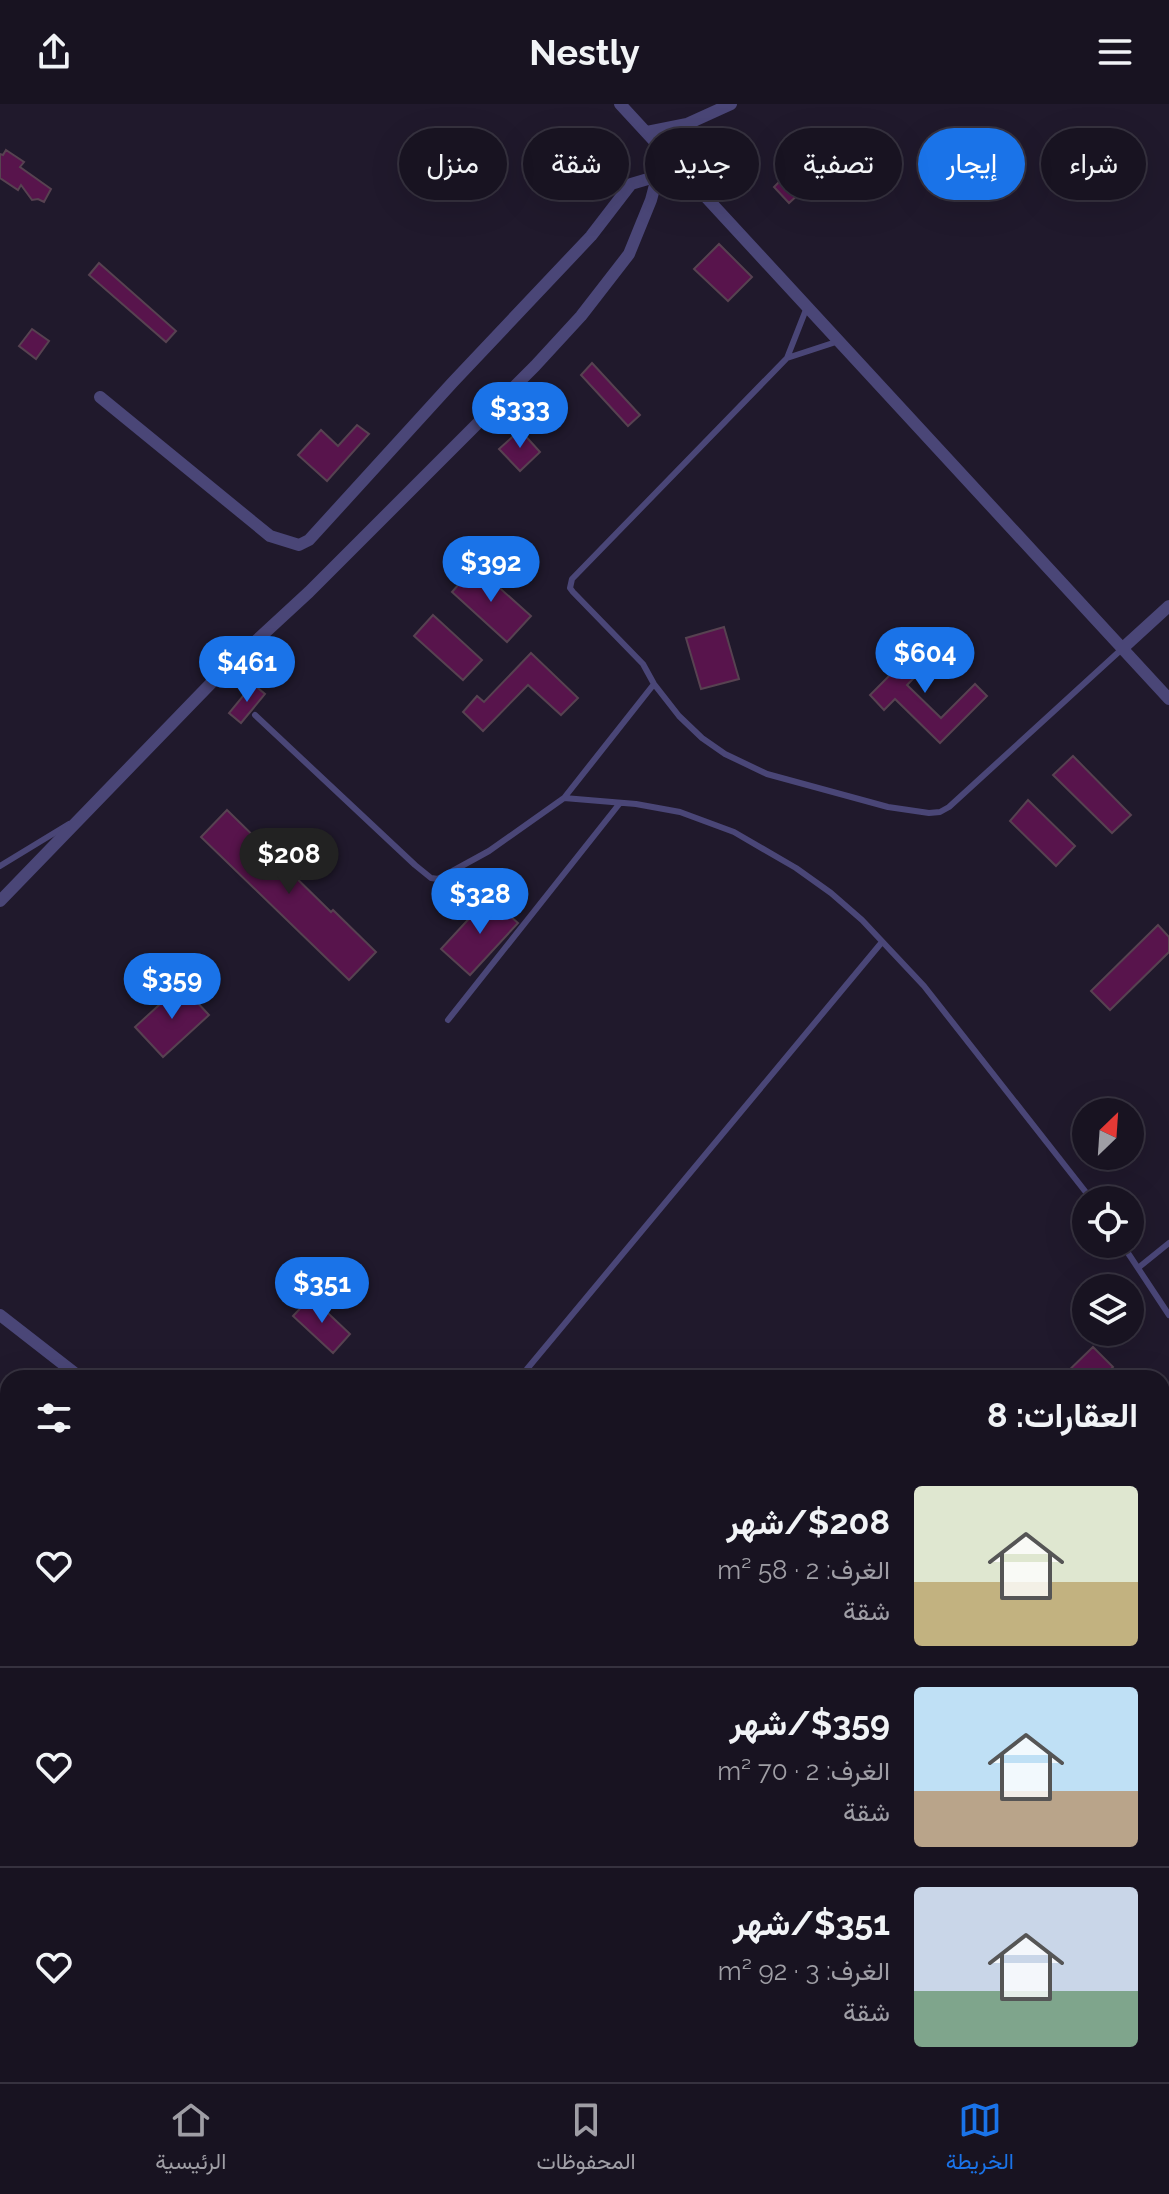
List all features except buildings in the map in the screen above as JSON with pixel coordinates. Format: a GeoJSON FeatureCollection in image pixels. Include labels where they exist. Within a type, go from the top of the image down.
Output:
{"type":"FeatureCollection","features":[{"type":"Feature","properties":{"kind":"street"},"geometry":{"type":"LineString","coordinates":[[620,104],[645,130]]}},
{"type":"Feature","properties":{"kind":"street"},"geometry":{"type":"LineString","coordinates":[[667,128],[687,124],[731,104]]}},
{"type":"Feature","properties":{"kind":"street"},"geometry":{"type":"LineString","coordinates":[[100,397],[270,536],[299,545],[309,540],[591,236],[631,184],[645,180]]}},
{"type":"Feature","properties":{"kind":"street"},"geometry":{"type":"LineString","coordinates":[[0,901],[218,676],[309,592],[535,366],[581,316],[629,254],[649,200]]}},
{"type":"Feature","properties":{"kind":"street"},"geometry":{"type":"LineString","coordinates":[[709,200],[1169,699]]}},
{"type":"Feature","properties":{"kind":"street"},"geometry":{"type":"LineString","coordinates":[[1124,647],[1169,606]]}},
{"type":"Feature","properties":{"kind":"street"},"geometry":{"type":"LineString","coordinates":[[0,1315],[71,1370]]}},
{"type":"Feature","properties":{"kind":"lane"},"geometry":{"type":"LineString","coordinates":[[807,307],[787,358],[572,579],[570,588],[573,592],[643,664],[679,716],[725,754],[767,774],[888,807],[940,812],[1124,647]]}},
{"type":"Feature","properties":{"kind":"lane"},"geometry":{"type":"LineString","coordinates":[[787,358],[839,341]]}},
{"type":"Feature","properties":{"kind":"lane"},"geometry":{"type":"LineString","coordinates":[[255,715],[431,878],[438,879],[456,871],[564,798],[654,684]]}},
{"type":"Feature","properties":{"kind":"lane"},"geometry":{"type":"LineString","coordinates":[[564,798],[680,812],[734,832],[796,868],[831,893],[924,986],[1081,1186]]}},
{"type":"Feature","properties":{"kind":"lane"},"geometry":{"type":"LineString","coordinates":[[448,1020],[620,803]]}},
{"type":"Feature","properties":{"kind":"lane"},"geometry":{"type":"LineString","coordinates":[[0,866],[76,821]]}},
{"type":"Feature","properties":{"kind":"lane"},"geometry":{"type":"LineString","coordinates":[[527,1370],[882,942]]}},
{"type":"Feature","properties":{"kind":"lane"},"geometry":{"type":"LineString","coordinates":[[1138,1268],[1169,1243]]}},
{"type":"Feature","properties":{"kind":"lane"},"geometry":{"type":"LineString","coordinates":[[1131,1258],[1169,1315]]}}]}
